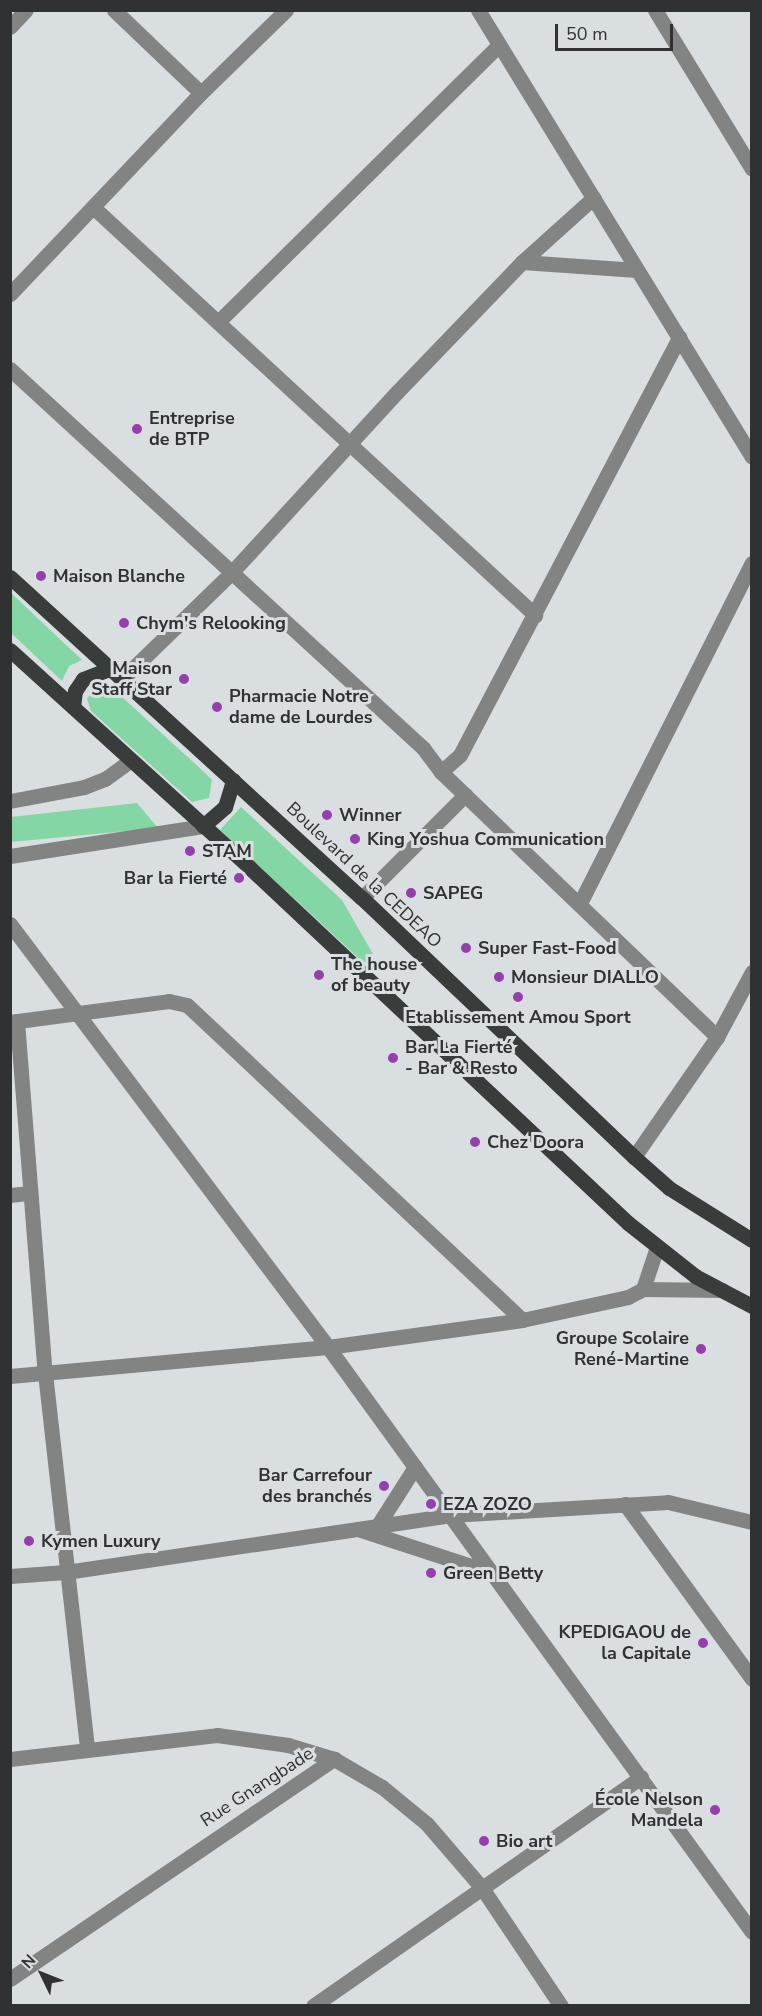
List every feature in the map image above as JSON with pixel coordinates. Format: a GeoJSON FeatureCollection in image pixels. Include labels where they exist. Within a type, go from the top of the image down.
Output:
{"type":"FeatureCollection","features":[{"type":"Feature","properties":{"kind":"main road","name":"Boulevard de la CEDEAO"},"geometry":{"type":"LineString","coordinates":[[10,578],[362,898],[634,1157],[669,1188],[752,1240]]}},
{"type":"Feature","properties":{"kind":"main road"},"geometry":{"type":"LineString","coordinates":[[10,650],[203,825],[564,1165],[657,1247],[722,1290],[752,1306]]}},
{"type":"Feature","properties":{"kind":"main road"},"geometry":{"type":"LineString","coordinates":[[73,707],[75,691],[83,679],[94,672],[117,673]]}},
{"type":"Feature","properties":{"kind":"main road"},"geometry":{"type":"LineString","coordinates":[[203,825],[225,807],[232,780]]}},
{"type":"Feature","properties":{"kind":"street"},"geometry":{"type":"LineString","coordinates":[[10,27],[26,10]]}},
{"type":"Feature","properties":{"kind":"street"},"geometry":{"type":"LineString","coordinates":[[114,10],[201,93]]}},
{"type":"Feature","properties":{"kind":"street"},"geometry":{"type":"LineString","coordinates":[[10,294],[201,93],[286,10]]}},
{"type":"Feature","properties":{"kind":"street"},"geometry":{"type":"LineString","coordinates":[[478,10],[752,457]]}},
{"type":"Feature","properties":{"kind":"street"},"geometry":{"type":"LineString","coordinates":[[655,10],[752,169]]}},
{"type":"Feature","properties":{"kind":"street"},"geometry":{"type":"LineString","coordinates":[[218,322],[499,45]]}},
{"type":"Feature","properties":{"kind":"street"},"geometry":{"type":"LineString","coordinates":[[117,673],[232,572],[348,444],[522,262],[593,198]]}},
{"type":"Feature","properties":{"kind":"street"},"geometry":{"type":"LineString","coordinates":[[93,207],[348,444],[427,511],[535,615]]}},
{"type":"Feature","properties":{"kind":"street"},"geometry":{"type":"LineString","coordinates":[[522,262],[637,270]]}},
{"type":"Feature","properties":{"kind":"street"},"geometry":{"type":"LineString","coordinates":[[441,772],[460,755],[679,337]]}},
{"type":"Feature","properties":{"kind":"street"},"geometry":{"type":"LineString","coordinates":[[10,369],[423,748],[441,772],[717,1037]]}},
{"type":"Feature","properties":{"kind":"street"},"geometry":{"type":"LineString","coordinates":[[580,903],[752,563]]}},
{"type":"Feature","properties":{"kind":"street"},"geometry":{"type":"LineString","coordinates":[[10,801],[84,787],[105,779],[130,761]]}},
{"type":"Feature","properties":{"kind":"street"},"geometry":{"type":"LineString","coordinates":[[362,898],[465,795]]}},
{"type":"Feature","properties":{"kind":"street"},"geometry":{"type":"LineString","coordinates":[[10,855],[203,825]]}},
{"type":"Feature","properties":{"kind":"street"},"geometry":{"type":"LineString","coordinates":[[10,924],[328,1347],[752,1932]]}},
{"type":"Feature","properties":{"kind":"street"},"geometry":{"type":"LineString","coordinates":[[634,1157],[717,1037],[752,972]]}},
{"type":"Feature","properties":{"kind":"street"},"geometry":{"type":"LineString","coordinates":[[87,1749],[45,1374],[14,1022],[74,1010],[169,1001],[196,1010],[522,1320]]}},
{"type":"Feature","properties":{"kind":"street"},"geometry":{"type":"LineString","coordinates":[[10,1195],[30,1193]]}},
{"type":"Feature","properties":{"kind":"street"},"geometry":{"type":"LineString","coordinates":[[643,1289],[657,1247]]}},
{"type":"Feature","properties":{"kind":"street"},"geometry":{"type":"LineString","coordinates":[[10,1376],[328,1347],[522,1320],[628,1297],[643,1289],[722,1290]]}},
{"type":"Feature","properties":{"kind":"street"},"geometry":{"type":"LineString","coordinates":[[378,1525],[415,1467]]}},
{"type":"Feature","properties":{"kind":"street"},"geometry":{"type":"LineString","coordinates":[[10,1576],[66,1572],[451,1515],[668,1502],[752,1522]]}},
{"type":"Feature","properties":{"kind":"street"},"geometry":{"type":"LineString","coordinates":[[625,1504],[752,1679]]}},
{"type":"Feature","properties":{"kind":"street"},"geometry":{"type":"LineString","coordinates":[[355,1528],[493,1573]]}},
{"type":"Feature","properties":{"kind":"street"},"geometry":{"type":"LineString","coordinates":[[10,1759],[217,1735],[288,1745],[334,1759]]}},
{"type":"Feature","properties":{"kind":"street","name":"Rue Gnangbade"},"geometry":{"type":"LineString","coordinates":[[10,1979],[334,1759],[408,1806],[482,1888],[561,2006]]}},
{"type":"Feature","properties":{"kind":"street"},"geometry":{"type":"LineString","coordinates":[[313,2006],[641,1777]]}},
{"type":"Feature","properties":{"kind":"green space"},"geometry":{"type":"Polygon","coordinates":[[[11,593],[82,660],[69,666],[62,681],[11,633],[11,593]]]}},
{"type":"Feature","properties":{"kind":"green space"},"geometry":{"type":"Polygon","coordinates":[[[97,685],[109,685],[212,780],[209,798],[192,802],[91,711],[87,699],[97,685]]]}},
{"type":"Feature","properties":{"kind":"green space"},"geometry":{"type":"Polygon","coordinates":[[[137,803],[158,828],[11,842],[11,817],[137,803]]]}},
{"type":"Feature","properties":{"kind":"green space"},"geometry":{"type":"Polygon","coordinates":[[[241,807],[342,900],[373,954],[365,964],[220,830],[241,807]]]}},
{"type":"Feature","properties":{"kind":"place","name":"Entreprise de BTP"},"geometry":{"type":"Point","coordinates":[137,429]}},
{"type":"Feature","properties":{"kind":"place","name":"Maison Blanche"},"geometry":{"type":"Point","coordinates":[41,576]}},
{"type":"Feature","properties":{"kind":"place","name":"Chym's Relooking"},"geometry":{"type":"Point","coordinates":[124,623]}},
{"type":"Feature","properties":{"kind":"place","name":"Maison Staff Star"},"geometry":{"type":"Point","coordinates":[184,679]}},
{"type":"Feature","properties":{"kind":"place","name":"Pharmacie Notre dame de Lourdes"},"geometry":{"type":"Point","coordinates":[217,707]}},
{"type":"Feature","properties":{"kind":"place","name":"Winner"},"geometry":{"type":"Point","coordinates":[327,815]}},
{"type":"Feature","properties":{"kind":"place","name":"King Yoshua Communication"},"geometry":{"type":"Point","coordinates":[355,839]}},
{"type":"Feature","properties":{"kind":"place","name":"STAM"},"geometry":{"type":"Point","coordinates":[190,851]}},
{"type":"Feature","properties":{"kind":"place","name":"Bar la Fierté"},"geometry":{"type":"Point","coordinates":[239,878]}},
{"type":"Feature","properties":{"kind":"place","name":"SAPEG"},"geometry":{"type":"Point","coordinates":[411,893]}},
{"type":"Feature","properties":{"kind":"place","name":"Super Fast-Food"},"geometry":{"type":"Point","coordinates":[466,948]}},
{"type":"Feature","properties":{"kind":"place","name":"The house of beauty"},"geometry":{"type":"Point","coordinates":[319,975]}},
{"type":"Feature","properties":{"kind":"place","name":"Monsieur DIALLO"},"geometry":{"type":"Point","coordinates":[499,977]}},
{"type":"Feature","properties":{"kind":"place","name":"Etablissement Amou Sport"},"geometry":{"type":"Point","coordinates":[518,997]}},
{"type":"Feature","properties":{"kind":"place","name":"Bar La Fierté - Bar & Resto"},"geometry":{"type":"Point","coordinates":[393,1058]}},
{"type":"Feature","properties":{"kind":"place","name":"Chez Doora"},"geometry":{"type":"Point","coordinates":[475,1142]}},
{"type":"Feature","properties":{"kind":"place","name":"Groupe Scolaire René-Martine"},"geometry":{"type":"Point","coordinates":[701,1349]}},
{"type":"Feature","properties":{"kind":"place","name":"Bar Carrefour des branchés"},"geometry":{"type":"Point","coordinates":[384,1486]}},
{"type":"Feature","properties":{"kind":"place","name":"EZA ZOZO"},"geometry":{"type":"Point","coordinates":[431,1504]}},
{"type":"Feature","properties":{"kind":"place","name":"Kymen Luxury"},"geometry":{"type":"Point","coordinates":[29,1541]}},
{"type":"Feature","properties":{"kind":"place","name":"Green Betty"},"geometry":{"type":"Point","coordinates":[431,1573]}},
{"type":"Feature","properties":{"kind":"place","name":"KPEDIGAOU de la Capitale"},"geometry":{"type":"Point","coordinates":[703,1643]}},
{"type":"Feature","properties":{"kind":"place","name":"École Nelson Mandela"},"geometry":{"type":"Point","coordinates":[715,1810]}},
{"type":"Feature","properties":{"kind":"place","name":"Bio art"},"geometry":{"type":"Point","coordinates":[484,1841]}}]}
